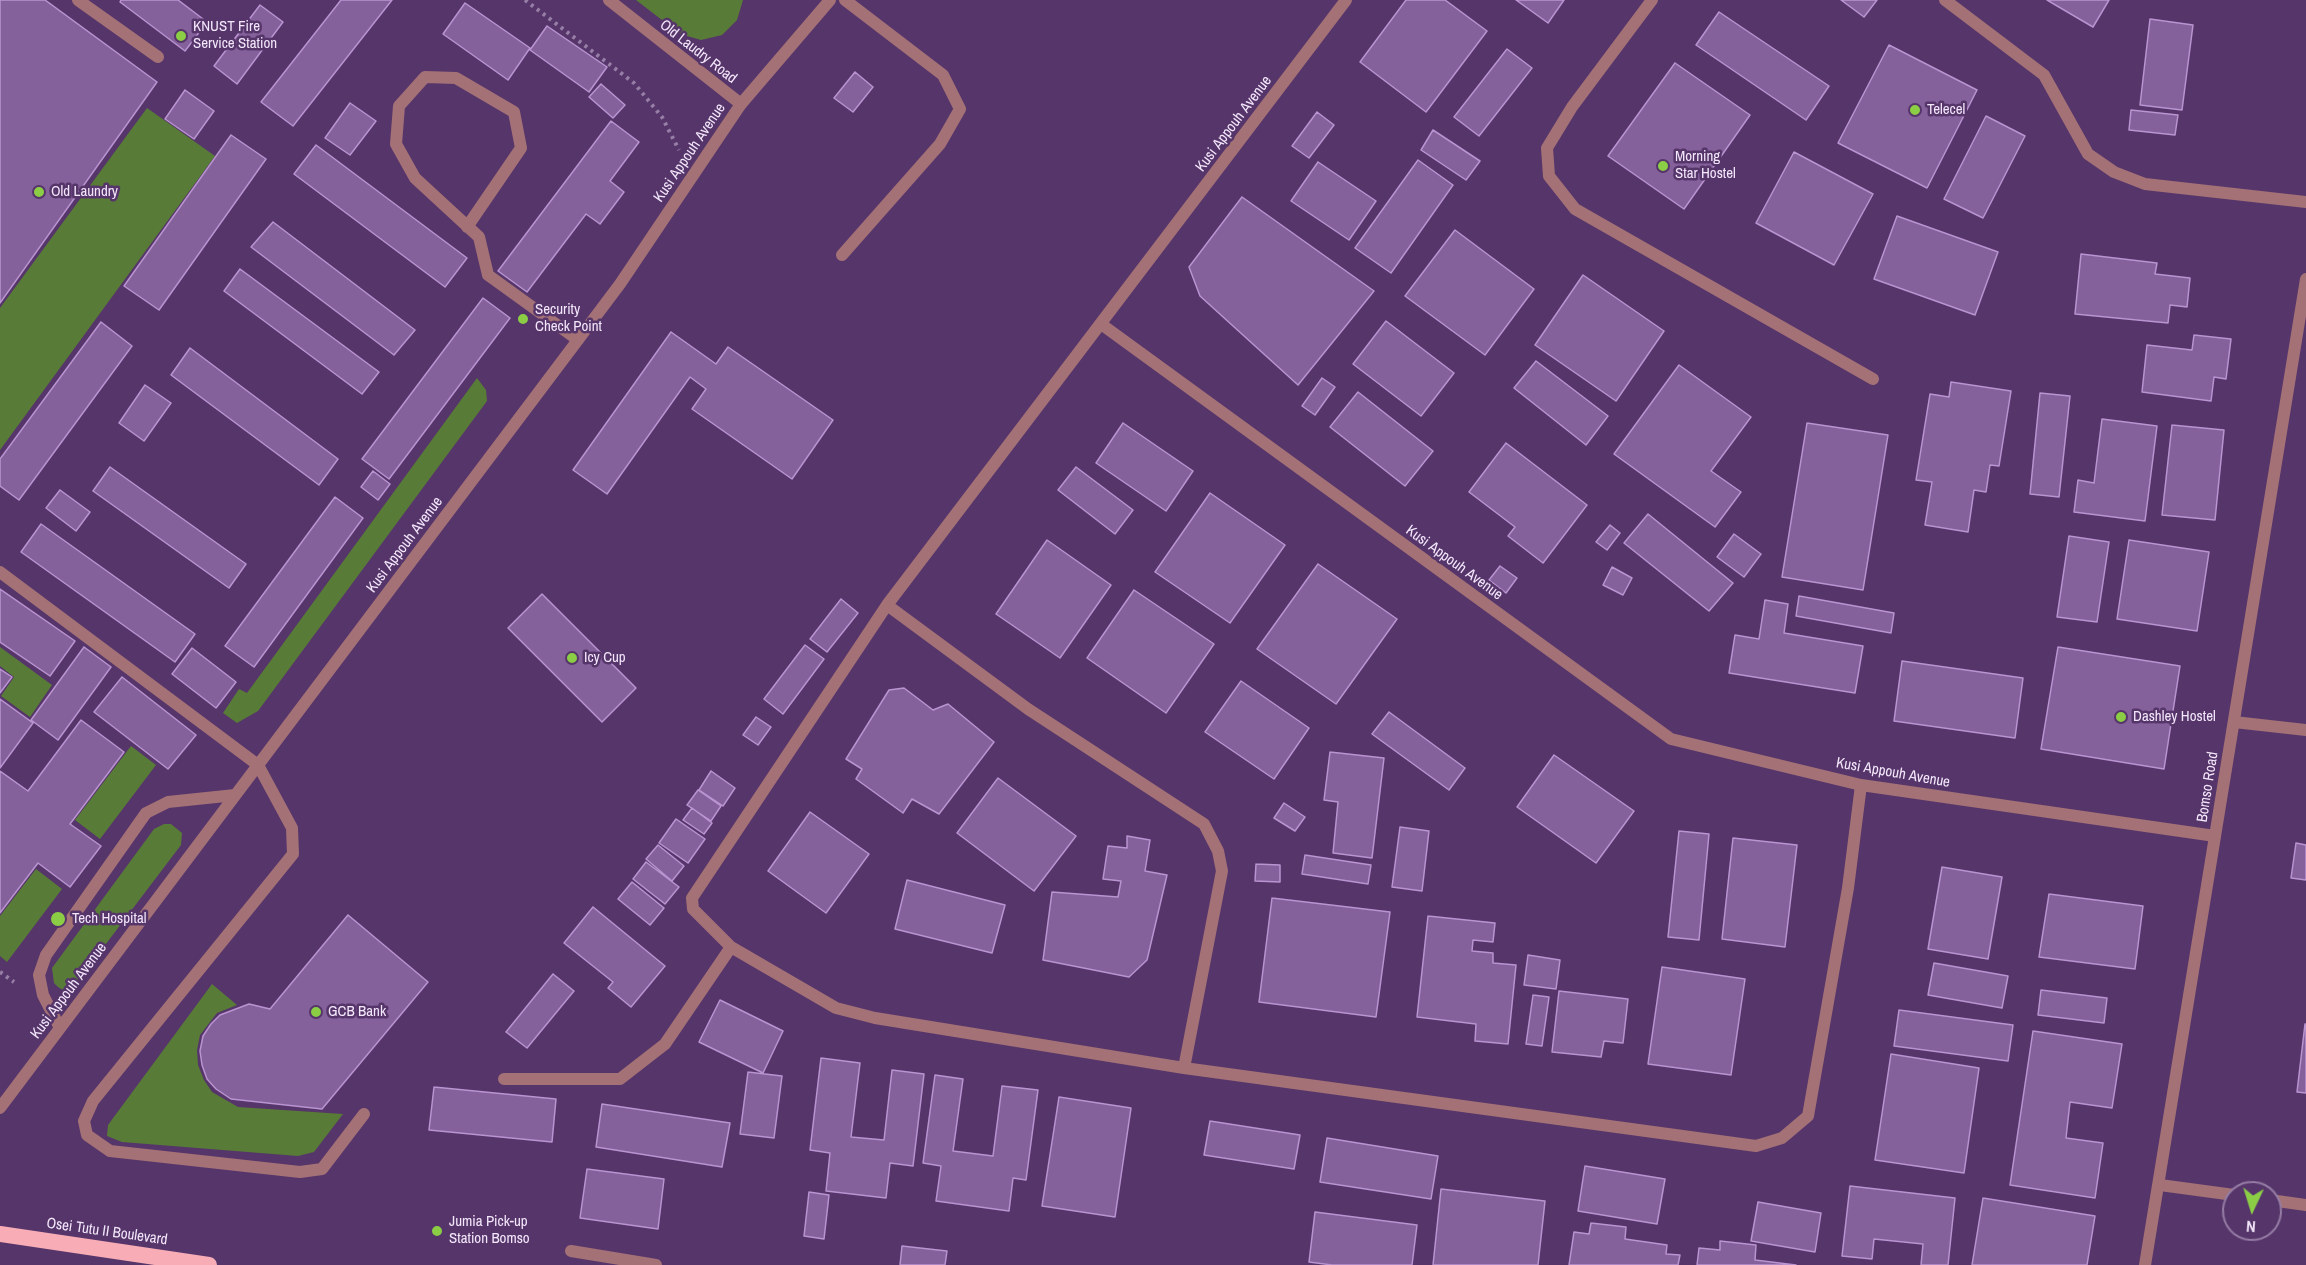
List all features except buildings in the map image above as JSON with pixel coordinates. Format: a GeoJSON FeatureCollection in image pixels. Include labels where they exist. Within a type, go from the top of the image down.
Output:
{"type":"FeatureCollection","features":[{"type":"Feature","properties":{"kind":"highway","name":"Osei Tutu II Boulevard"},"geometry":{"type":"LineString","coordinates":[[0,1234],[209,1265]]}},
{"type":"Feature","properties":{"kind":"street"},"geometry":{"type":"LineString","coordinates":[[78,0],[158,57]]}},
{"type":"Feature","properties":{"kind":"street","name":"Old Laudry Road"},"geometry":{"type":"LineString","coordinates":[[609,0],[741,104]]}},
{"type":"Feature","properties":{"kind":"street","name":"Kusi Appouh Avenue"},"geometry":{"type":"LineString","coordinates":[[0,1107],[620,284],[741,104],[830,0]]}},
{"type":"Feature","properties":{"kind":"street"},"geometry":{"type":"LineString","coordinates":[[843,255],[940,144],[960,109],[943,75],[845,0]]}},
{"type":"Feature","properties":{"kind":"street","name":"Kusi Appouh Avenue"},"geometry":{"type":"LineString","coordinates":[[1346,0],[1101,324],[1671,739],[1861,785],[2215,836]]}},
{"type":"Feature","properties":{"kind":"street"},"geometry":{"type":"LineString","coordinates":[[1652,0],[1572,107],[1546,148],[1549,176],[1575,209],[1873,379]]}},
{"type":"Feature","properties":{"kind":"street"},"geometry":{"type":"LineString","coordinates":[[1945,0],[2044,75],[2088,154],[2114,172],[2145,184],[2306,202]]}},
{"type":"Feature","properties":{"kind":"street"},"geometry":{"type":"LineString","coordinates":[[468,226],[521,148],[514,112],[456,78],[425,78],[399,106],[396,144],[415,178],[479,237],[488,275],[578,340]]}},
{"type":"Feature","properties":{"kind":"street","name":"Bomso Road"},"geometry":{"type":"LineString","coordinates":[[2145,1265],[2160,1185],[2306,279]]}},
{"type":"Feature","properties":{"kind":"street"},"geometry":{"type":"LineString","coordinates":[[1101,324],[887,605],[692,898],[693,909],[731,947],[836,1008],[875,1018],[1184,1068],[1756,1146],[1782,1138],[1808,1116],[1848,888],[1861,785]]}},
{"type":"Feature","properties":{"kind":"street"},"geometry":{"type":"LineString","coordinates":[[0,572],[258,765],[292,828],[293,854],[93,1101],[84,1121],[87,1135],[110,1151],[300,1172],[322,1169],[364,1114]]}},
{"type":"Feature","properties":{"kind":"street"},"geometry":{"type":"LineString","coordinates":[[887,605],[1028,709],[1204,824],[1218,851],[1222,871],[1184,1068]]}},
{"type":"Feature","properties":{"kind":"street"},"geometry":{"type":"LineString","coordinates":[[2234,722],[2306,730]]}},
{"type":"Feature","properties":{"kind":"street"},"geometry":{"type":"LineString","coordinates":[[60,1028],[43,995],[39,975],[46,955],[146,813],[168,802],[235,795]]}},
{"type":"Feature","properties":{"kind":"street"},"geometry":{"type":"LineString","coordinates":[[504,1079],[620,1079],[665,1044],[731,947]]}},
{"type":"Feature","properties":{"kind":"street"},"geometry":{"type":"LineString","coordinates":[[2160,1185],[2222,1193]]}},
{"type":"Feature","properties":{"kind":"street"},"geometry":{"type":"LineString","coordinates":[[2282,1202],[2306,1205]]}},
{"type":"Feature","properties":{"kind":"street"},"geometry":{"type":"LineString","coordinates":[[571,1251],[656,1265]]}},
{"type":"Feature","properties":{"kind":"path"},"geometry":{"type":"LineString","coordinates":[[525,0],[634,83],[662,117],[681,153]]}},
{"type":"Feature","properties":{"kind":"path"},"geometry":{"type":"LineString","coordinates":[[0,972],[13,981],[17,992]]}},
{"type":"Feature","properties":{"kind":"green space"},"geometry":{"type":"Polygon","coordinates":[[[636,0],[743,0],[737,20],[722,35],[701,40],[680,34],[636,0]]]}},
{"type":"Feature","properties":{"kind":"green space"},"geometry":{"type":"Polygon","coordinates":[[[147,108],[215,156],[0,450],[0,308],[147,108]]]}},
{"type":"Feature","properties":{"kind":"green space"},"geometry":{"type":"Polygon","coordinates":[[[477,378],[486,390],[487,401],[258,711],[237,723],[223,713],[239,689],[247,693],[477,378]]]}},
{"type":"Feature","properties":{"kind":"green space"},"geometry":{"type":"Polygon","coordinates":[[[0,647],[52,685],[30,717],[1,696],[14,677],[0,666],[0,647]]]}},
{"type":"Feature","properties":{"kind":"green space"},"geometry":{"type":"Polygon","coordinates":[[[131,746],[156,765],[100,839],[75,820],[131,746]]]}},
{"type":"Feature","properties":{"kind":"green space"},"geometry":{"type":"Polygon","coordinates":[[[164,824],[171,824],[182,833],[181,845],[71,990],[66,992],[54,983],[52,968],[154,829],[164,824]]]}},
{"type":"Feature","properties":{"kind":"green space"},"geometry":{"type":"Polygon","coordinates":[[[36,869],[62,889],[7,962],[0,956],[0,916],[36,869]]]}},
{"type":"Feature","properties":{"kind":"green space"},"geometry":{"type":"Polygon","coordinates":[[[212,984],[237,1005],[217,1013],[200,1035],[197,1050],[198,1065],[204,1080],[212,1092],[238,1107],[343,1114],[314,1152],[298,1156],[122,1142],[107,1136],[108,1125],[212,984]]]}},
{"type":"Feature","properties":{"kind":"place","name":"KNUST Fire Service Station"},"geometry":{"type":"Point","coordinates":[181,36]}},
{"type":"Feature","properties":{"kind":"place","name":"Telecel"},"geometry":{"type":"Point","coordinates":[1915,110]}},
{"type":"Feature","properties":{"kind":"place","name":"Morning Star Hostel"},"geometry":{"type":"Point","coordinates":[1663,166]}},
{"type":"Feature","properties":{"kind":"place","name":"Old Laundry"},"geometry":{"type":"Point","coordinates":[39,192]}},
{"type":"Feature","properties":{"kind":"place","name":"Security Check Point"},"geometry":{"type":"Point","coordinates":[523,319]}},
{"type":"Feature","properties":{"kind":"place","name":"Icy Cup"},"geometry":{"type":"Point","coordinates":[572,658]}},
{"type":"Feature","properties":{"kind":"place","name":"Dashley Hostel"},"geometry":{"type":"Point","coordinates":[2121,717]}},
{"type":"Feature","properties":{"kind":"place","name":"Tech Hospital"},"geometry":{"type":"Point","coordinates":[58,919]}},
{"type":"Feature","properties":{"kind":"place","name":"GCB Bank"},"geometry":{"type":"Point","coordinates":[316,1012]}},
{"type":"Feature","properties":{"kind":"place","name":"Jumia Pick-up Station Bomso"},"geometry":{"type":"Point","coordinates":[437,1231]}}]}
